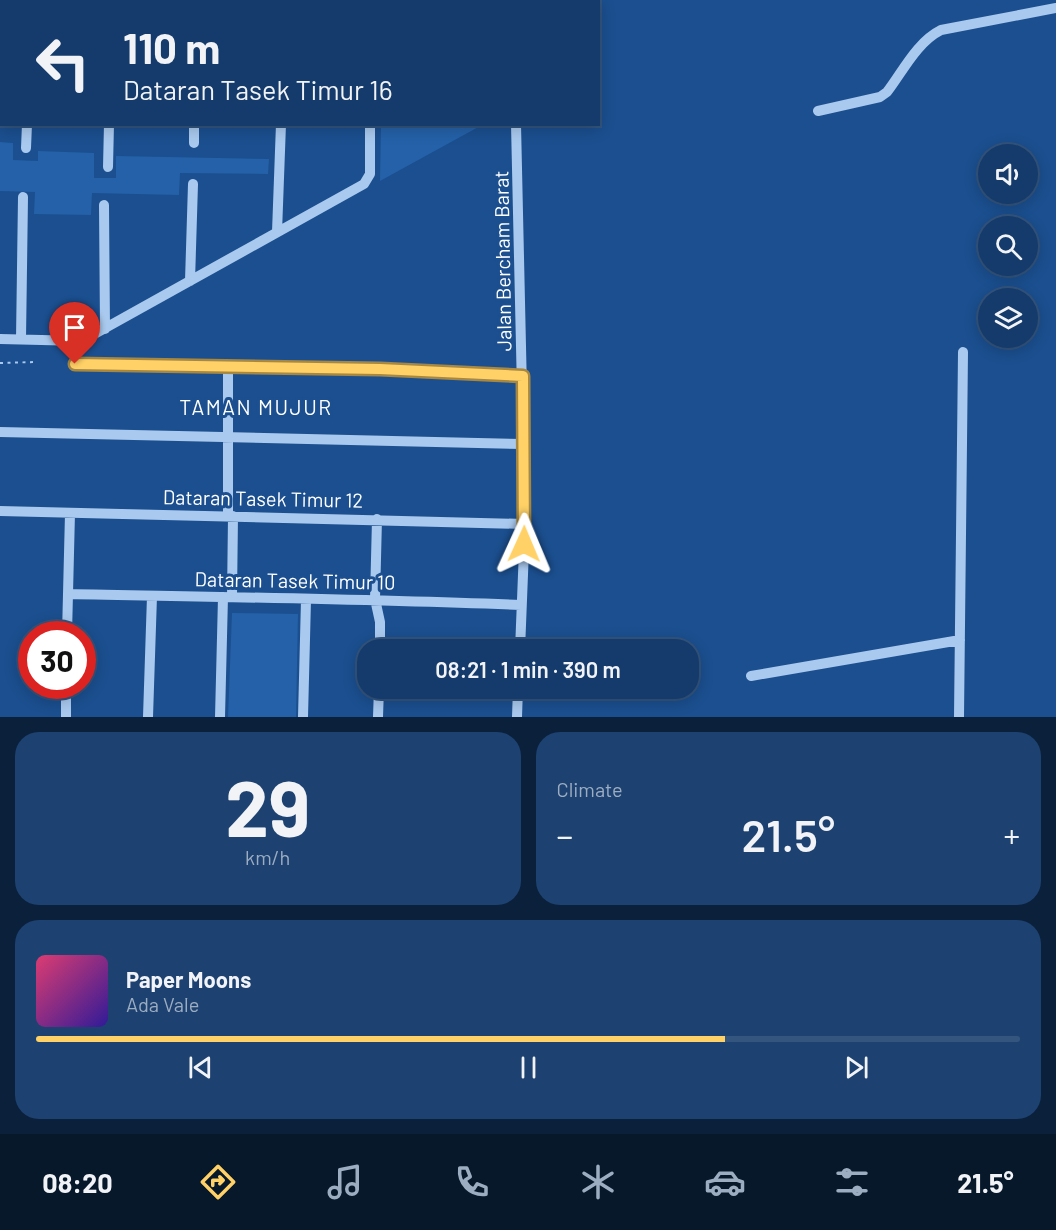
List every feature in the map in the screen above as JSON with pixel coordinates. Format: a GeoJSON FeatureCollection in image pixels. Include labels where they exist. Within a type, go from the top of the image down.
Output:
{"type":"FeatureCollection","features":[{"type":"Feature","properties":{"kind":"street"},"geometry":{"type":"LineString","coordinates":[[818,111],[880,97],[887,92],[930,36],[941,30],[1056,8]]}},
{"type":"Feature","properties":{"kind":"street"},"geometry":{"type":"LineString","coordinates":[[26,148],[27,126]]}},
{"type":"Feature","properties":{"kind":"street"},"geometry":{"type":"LineString","coordinates":[[108,167],[109,126]]}},
{"type":"Feature","properties":{"kind":"street"},"geometry":{"type":"LineString","coordinates":[[194,126],[194,143]]}},
{"type":"Feature","properties":{"kind":"street"},"geometry":{"type":"LineString","coordinates":[[277,232],[280,126]]}},
{"type":"Feature","properties":{"kind":"street"},"geometry":{"type":"LineString","coordinates":[[0,339],[80,342],[368,180],[370,126]]}},
{"type":"Feature","properties":{"kind":"street","name":"Jalan Bercham Barat"},"geometry":{"type":"LineString","coordinates":[[516,126],[525,524],[519,639]]}},
{"type":"Feature","properties":{"kind":"street"},"geometry":{"type":"LineString","coordinates":[[190,281],[193,184]]}},
{"type":"Feature","properties":{"kind":"street"},"geometry":{"type":"LineString","coordinates":[[21,339],[23,197]]}},
{"type":"Feature","properties":{"kind":"street"},"geometry":{"type":"LineString","coordinates":[[104,205],[105,329]]}},
{"type":"Feature","properties":{"kind":"street"},"geometry":{"type":"LineString","coordinates":[[959,717],[963,352]]}},
{"type":"Feature","properties":{"kind":"street"},"geometry":{"type":"LineString","coordinates":[[75,364],[380,369],[523,376]]}},
{"type":"Feature","properties":{"kind":"street"},"geometry":{"type":"LineString","coordinates":[[220,717],[230,515],[228,366]]}},
{"type":"Feature","properties":{"kind":"street"},"geometry":{"type":"LineString","coordinates":[[0,432],[524,444]]}},
{"type":"Feature","properties":{"kind":"street","name":"Dataran Tasek Timur 12"},"geometry":{"type":"LineString","coordinates":[[0,511],[525,524]]}},
{"type":"Feature","properties":{"kind":"street"},"geometry":{"type":"LineString","coordinates":[[67,621],[70,513]]}},
{"type":"Feature","properties":{"kind":"street"},"geometry":{"type":"LineString","coordinates":[[376,519],[375,599],[380,622],[380,639]]}},
{"type":"Feature","properties":{"kind":"street","name":"Dataran Tasek Timur 10"},"geometry":{"type":"LineString","coordinates":[[68,594],[306,600],[375,599],[521,605]]}},
{"type":"Feature","properties":{"kind":"street"},"geometry":{"type":"LineString","coordinates":[[148,717],[152,596]]}},
{"type":"Feature","properties":{"kind":"street"},"geometry":{"type":"LineString","coordinates":[[303,717],[306,600]]}},
{"type":"Feature","properties":{"kind":"street"},"geometry":{"type":"LineString","coordinates":[[751,676],[960,640]]}},
{"type":"Feature","properties":{"kind":"street"},"geometry":{"type":"LineString","coordinates":[[66,699],[66,717]]}},
{"type":"Feature","properties":{"kind":"street"},"geometry":{"type":"LineString","coordinates":[[378,717],[379,699]]}},
{"type":"Feature","properties":{"kind":"street"},"geometry":{"type":"LineString","coordinates":[[517,717],[518,699]]}},
{"type":"Feature","properties":{"kind":"path"},"geometry":{"type":"LineString","coordinates":[[0,363],[36,362]]}},
{"type":"Feature","properties":{"kind":"shaded area"},"geometry":{"type":"Polygon","coordinates":[[[381,126],[480,126],[380,181],[381,126]]]}},
{"type":"Feature","properties":{"kind":"shaded area"},"geometry":{"type":"Polygon","coordinates":[[[0,142],[13,143],[13,160],[38,161],[38,151],[94,153],[94,178],[116,178],[116,156],[269,159],[268,174],[180,173],[179,195],[92,193],[91,215],[34,214],[35,192],[0,191],[0,142]]]}},
{"type":"Feature","properties":{"kind":"shaded area"},"geometry":{"type":"Polygon","coordinates":[[[232,613],[298,614],[296,717],[228,717],[232,613]]]}},
{"type":"Feature","properties":{"kind":"district","name":"TAMAN MUJUR"},"geometry":{"type":"Point","coordinates":[256,406]}},
{"type":"Feature","properties":{"kind":"route"},"geometry":{"type":"LineString","coordinates":[[75,364],[380,369],[523,376],[524,544]]}}]}
